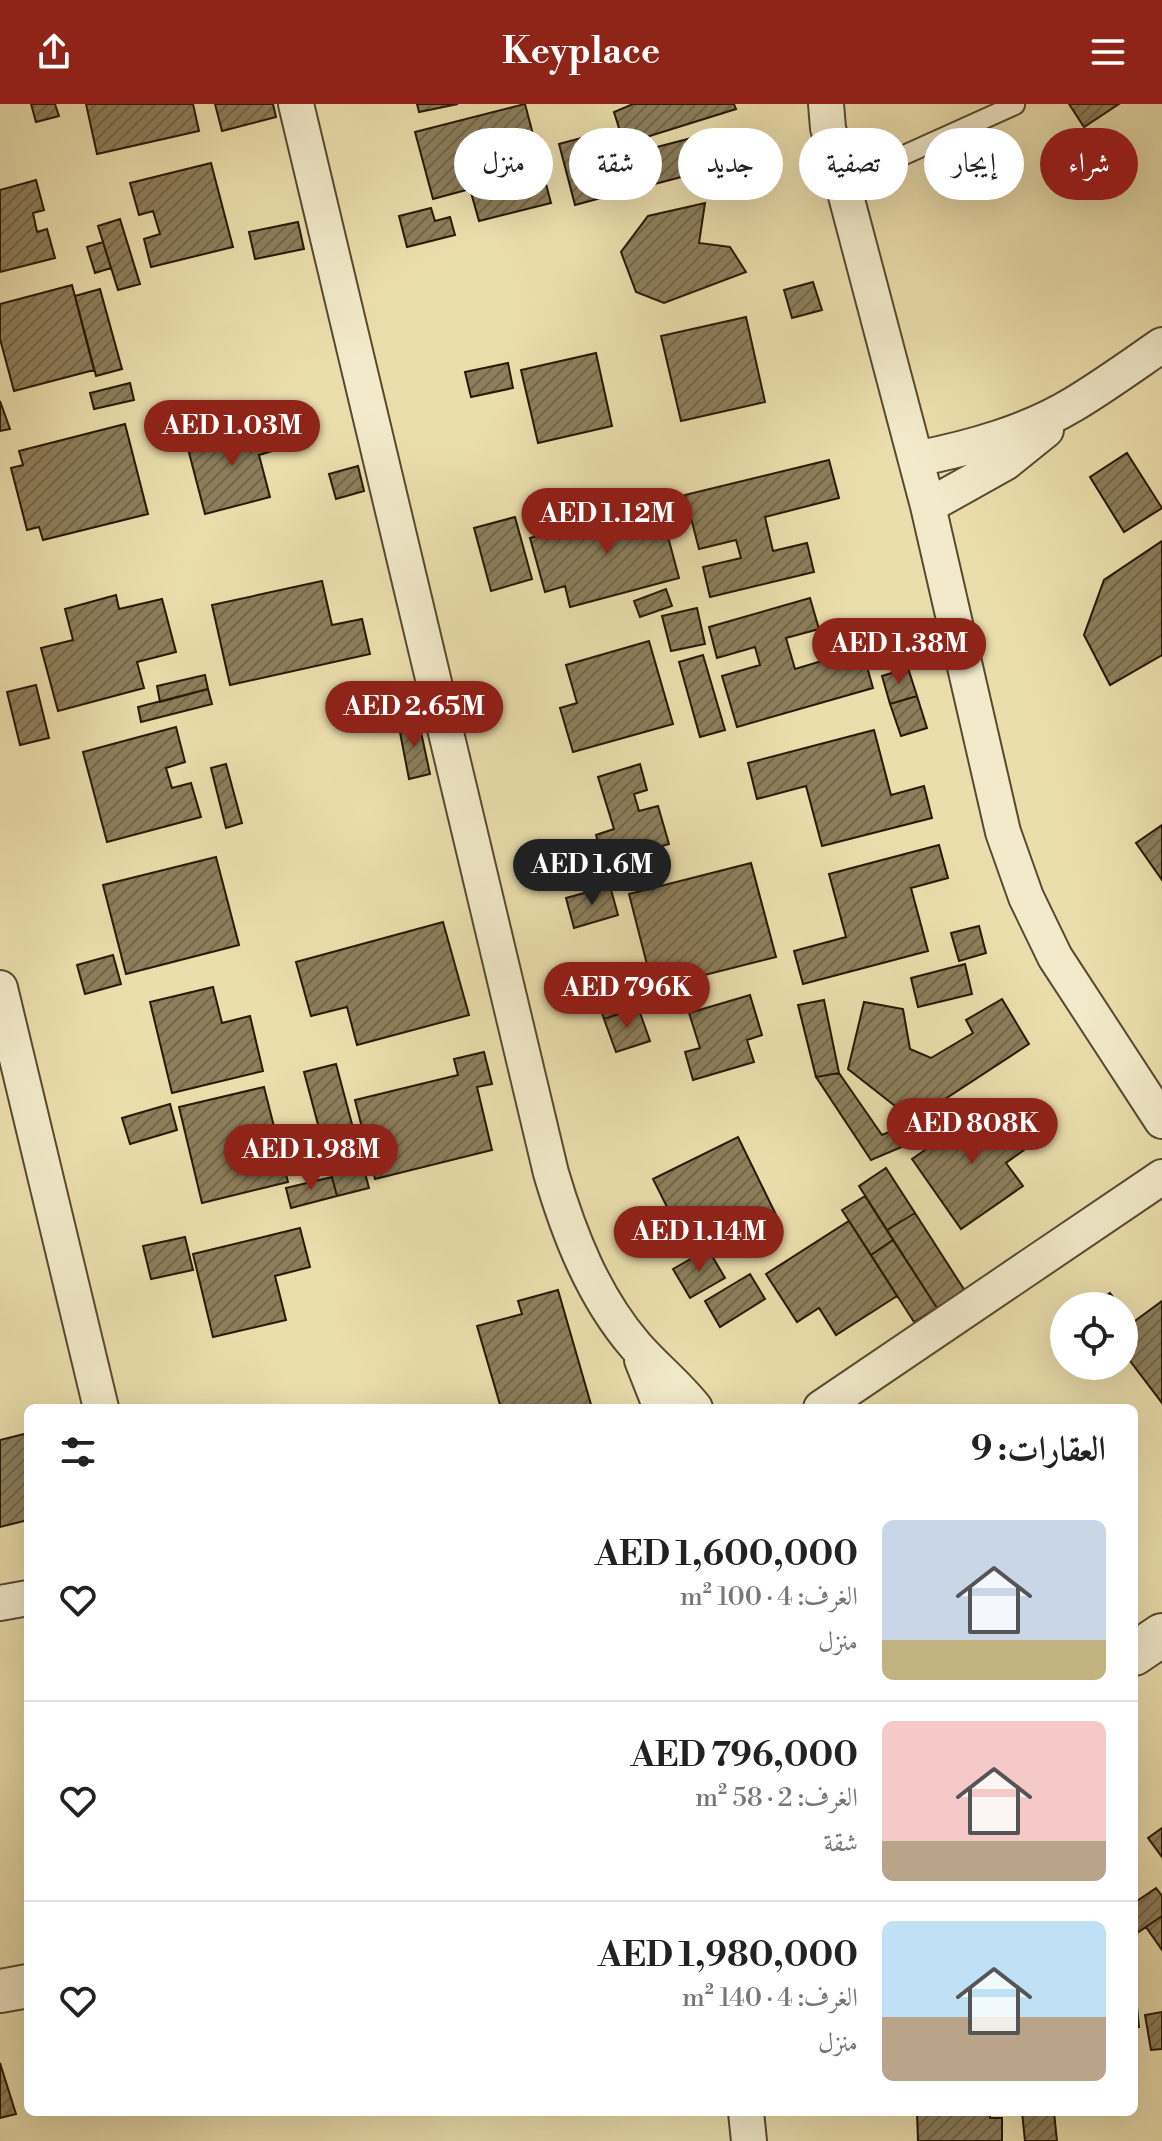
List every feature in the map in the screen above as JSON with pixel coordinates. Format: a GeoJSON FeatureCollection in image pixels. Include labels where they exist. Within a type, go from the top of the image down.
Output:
{"type":"FeatureCollection","features":[{"type":"Feature","properties":{"kind":"street"},"geometry":{"type":"LineString","coordinates":[[296,104],[564,1219],[583,1264],[607,1306],[635,1345],[691,1404]]}},
{"type":"Feature","properties":{"kind":"street"},"geometry":{"type":"LineString","coordinates":[[826,104],[828,128]]}},
{"type":"Feature","properties":{"kind":"street"},"geometry":{"type":"LineString","coordinates":[[847,200],[928,506],[1003,832],[1026,897],[1055,957],[1162,1121]]}},
{"type":"Feature","properties":{"kind":"street"},"geometry":{"type":"LineString","coordinates":[[928,506],[1005,463],[1073,405],[1162,345]]}},
{"type":"Feature","properties":{"kind":"street"},"geometry":{"type":"LineString","coordinates":[[916,459],[996,439],[1073,405]]}},
{"type":"Feature","properties":{"kind":"street"},"geometry":{"type":"LineString","coordinates":[[0,988],[100,1404]]}},
{"type":"Feature","properties":{"kind":"street"},"geometry":{"type":"LineString","coordinates":[[827,1404],[1162,1177]]}},
{"type":"Feature","properties":{"kind":"street"},"geometry":{"type":"LineString","coordinates":[[635,1345],[659,1404]]}},
{"type":"Feature","properties":{"kind":"street"},"geometry":{"type":"LineString","coordinates":[[0,1603],[24,1599]]}},
{"type":"Feature","properties":{"kind":"street"},"geometry":{"type":"LineString","coordinates":[[1138,1651],[1162,1635]]}},
{"type":"Feature","properties":{"kind":"street"},"geometry":{"type":"LineString","coordinates":[[0,1991],[24,1987]]}},
{"type":"Feature","properties":{"kind":"street"},"geometry":{"type":"LineString","coordinates":[[746,2116],[749,2141]]}},
{"type":"Feature","properties":{"kind":"lane"},"geometry":{"type":"LineString","coordinates":[[908,153],[1015,105]]}},
{"type":"Feature","properties":{"kind":"building"},"geometry":{"type":"Polygon","coordinates":[[[31,104],[55,104],[59,116],[36,122],[31,104]]]}},
{"type":"Feature","properties":{"kind":"building"},"geometry":{"type":"Polygon","coordinates":[[[86,104],[193,104],[199,131],[97,154],[86,104]]]}},
{"type":"Feature","properties":{"kind":"building"},"geometry":{"type":"Polygon","coordinates":[[[215,104],[273,104],[276,117],[222,131],[215,104]]]}},
{"type":"Feature","properties":{"kind":"building"},"geometry":{"type":"Polygon","coordinates":[[[417,104],[458,104],[419,112],[417,104]]]}},
{"type":"Feature","properties":{"kind":"building"},"geometry":{"type":"Polygon","coordinates":[[[525,104],[531,128],[454,128],[454,193],[433,199],[415,132],[525,104]]]}},
{"type":"Feature","properties":{"kind":"building"},"geometry":{"type":"Polygon","coordinates":[[[633,104],[734,104],[736,109],[662,132],[662,128],[619,128],[614,112],[633,104]]]}},
{"type":"Feature","properties":{"kind":"building"},"geometry":{"type":"Polygon","coordinates":[[[1069,104],[1119,104],[1084,127],[1069,104]]]}},
{"type":"Feature","properties":{"kind":"building"},"geometry":{"type":"Polygon","coordinates":[[[569,141],[569,182],[559,144],[569,141]]]}},
{"type":"Feature","properties":{"kind":"building"},"geometry":{"type":"Polygon","coordinates":[[[678,142],[678,178],[662,182],[662,146],[678,142]]]}},
{"type":"Feature","properties":{"kind":"building"},"geometry":{"type":"Polygon","coordinates":[[[211,163],[233,247],[151,267],[144,239],[160,234],[153,211],[139,215],[130,183],[211,163]]]}},
{"type":"Feature","properties":{"kind":"building"},"geometry":{"type":"Polygon","coordinates":[[[36,180],[44,210],[33,213],[37,232],[47,229],[55,258],[0,272],[0,190],[36,180]]]}},
{"type":"Feature","properties":{"kind":"building"},"geometry":{"type":"Polygon","coordinates":[[[473,200],[550,200],[551,203],[479,221],[473,200]]]}},
{"type":"Feature","properties":{"kind":"building"},"geometry":{"type":"Polygon","coordinates":[[[574,200],[594,200],[575,205],[574,200]]]}},
{"type":"Feature","properties":{"kind":"building"},"geometry":{"type":"Polygon","coordinates":[[[705,203],[699,243],[730,247],[746,272],[664,303],[636,292],[621,252],[648,216],[705,203]]]}},
{"type":"Feature","properties":{"kind":"building"},"geometry":{"type":"Polygon","coordinates":[[[431,208],[435,221],[450,217],[455,235],[407,247],[399,216],[431,208]]]}},
{"type":"Feature","properties":{"kind":"building"},"geometry":{"type":"Polygon","coordinates":[[[120,219],[140,284],[118,290],[98,226],[120,219]]]}},
{"type":"Feature","properties":{"kind":"building"},"geometry":{"type":"Polygon","coordinates":[[[298,222],[304,249],[255,259],[249,232],[298,222]]]}},
{"type":"Feature","properties":{"kind":"building"},"geometry":{"type":"Polygon","coordinates":[[[103,242],[111,268],[95,273],[87,247],[103,242]]]}},
{"type":"Feature","properties":{"kind":"building"},"geometry":{"type":"Polygon","coordinates":[[[813,282],[822,310],[792,318],[784,290],[813,282]]]}},
{"type":"Feature","properties":{"kind":"building"},"geometry":{"type":"Polygon","coordinates":[[[72,285],[94,370],[14,391],[0,339],[0,304],[72,285]]]}},
{"type":"Feature","properties":{"kind":"building"},"geometry":{"type":"Polygon","coordinates":[[[100,289],[122,369],[96,376],[75,296],[100,289]]]}},
{"type":"Feature","properties":{"kind":"building"},"geometry":{"type":"Polygon","coordinates":[[[746,317],[765,402],[681,421],[661,336],[746,317]]]}},
{"type":"Feature","properties":{"kind":"building"},"geometry":{"type":"Polygon","coordinates":[[[596,353],[612,426],[538,443],[521,370],[596,353]]]}},
{"type":"Feature","properties":{"kind":"building"},"geometry":{"type":"Polygon","coordinates":[[[508,363],[513,388],[471,397],[465,372],[508,363]]]}},
{"type":"Feature","properties":{"kind":"building"},"geometry":{"type":"Polygon","coordinates":[[[130,383],[134,400],[94,409],[90,393],[130,383]]]}},
{"type":"Feature","properties":{"kind":"building"},"geometry":{"type":"Polygon","coordinates":[[[0,401],[10,429],[0,431],[0,401]]]}},
{"type":"Feature","properties":{"kind":"building"},"geometry":{"type":"Polygon","coordinates":[[[272,423],[279,449],[259,455],[270,497],[205,514],[187,445],[272,423]]]}},
{"type":"Feature","properties":{"kind":"building"},"geometry":{"type":"Polygon","coordinates":[[[125,424],[148,514],[43,540],[39,527],[27,530],[11,468],[23,465],[19,451],[125,424]]]}},
{"type":"Feature","properties":{"kind":"building"},"geometry":{"type":"Polygon","coordinates":[[[1127,453],[1162,508],[1124,532],[1090,477],[1127,453]]]}},
{"type":"Feature","properties":{"kind":"building"},"geometry":{"type":"Polygon","coordinates":[[[829,460],[839,498],[765,517],[773,551],[807,543],[814,572],[710,597],[703,567],[741,558],[736,540],[699,549],[685,495],[829,460]]]}},
{"type":"Feature","properties":{"kind":"building"},"geometry":{"type":"Polygon","coordinates":[[[358,466],[364,491],[336,499],[329,474],[358,466]]]}},
{"type":"Feature","properties":{"kind":"building"},"geometry":{"type":"Polygon","coordinates":[[[659,503],[679,578],[570,607],[565,586],[545,592],[530,538],[659,503]]]}},
{"type":"Feature","properties":{"kind":"building"},"geometry":{"type":"Polygon","coordinates":[[[515,517],[532,579],[491,591],[474,528],[515,517]]]}},
{"type":"Feature","properties":{"kind":"building"},"geometry":{"type":"Polygon","coordinates":[[[1162,541],[1162,655],[1110,685],[1084,635],[1104,580],[1162,541]]]}},
{"type":"Feature","properties":{"kind":"building"},"geometry":{"type":"Polygon","coordinates":[[[322,581],[332,625],[362,619],[370,654],[230,685],[212,605],[322,581]]]}},
{"type":"Feature","properties":{"kind":"building"},"geometry":{"type":"Polygon","coordinates":[[[666,589],[672,606],[640,617],[634,601],[666,589]]]}},
{"type":"Feature","properties":{"kind":"building"},"geometry":{"type":"Polygon","coordinates":[[[116,595],[119,609],[162,599],[176,652],[137,662],[144,688],[58,711],[41,648],[73,640],[65,609],[116,595]]]}},
{"type":"Feature","properties":{"kind":"building"},"geometry":{"type":"Polygon","coordinates":[[[810,598],[819,629],[786,638],[795,669],[862,649],[873,688],[737,727],[722,676],[760,665],[755,647],[717,658],[709,627],[810,598]]]}},
{"type":"Feature","properties":{"kind":"building"},"geometry":{"type":"Polygon","coordinates":[[[697,608],[705,644],[671,651],[662,616],[697,608]]]}},
{"type":"Feature","properties":{"kind":"building"},"geometry":{"type":"Polygon","coordinates":[[[649,641],[673,724],[573,752],[560,708],[577,703],[566,665],[649,641]]]}},
{"type":"Feature","properties":{"kind":"building"},"geometry":{"type":"Polygon","coordinates":[[[703,655],[725,730],[700,737],[679,662],[703,655]]]}},
{"type":"Feature","properties":{"kind":"building"},"geometry":{"type":"Polygon","coordinates":[[[908,668],[917,696],[890,704],[882,676],[908,668]]]}},
{"type":"Feature","properties":{"kind":"building"},"geometry":{"type":"Polygon","coordinates":[[[205,675],[208,689],[160,702],[157,686],[205,675]]]}},
{"type":"Feature","properties":{"kind":"building"},"geometry":{"type":"Polygon","coordinates":[[[36,685],[49,738],[20,745],[7,692],[36,685]]]}},
{"type":"Feature","properties":{"kind":"building"},"geometry":{"type":"Polygon","coordinates":[[[208,689],[212,704],[141,722],[138,707],[208,689]]]}},
{"type":"Feature","properties":{"kind":"building"},"geometry":{"type":"Polygon","coordinates":[[[917,696],[927,728],[901,736],[890,704],[917,696]]]}},
{"type":"Feature","properties":{"kind":"building"},"geometry":{"type":"Polygon","coordinates":[[[418,718],[430,774],[409,779],[398,722],[418,718]]]}},
{"type":"Feature","properties":{"kind":"building"},"geometry":{"type":"Polygon","coordinates":[[[176,727],[185,762],[166,768],[172,788],[191,783],[201,817],[107,842],[83,752],[176,727]]]}},
{"type":"Feature","properties":{"kind":"building"},"geometry":{"type":"Polygon","coordinates":[[[874,730],[891,795],[924,786],[932,818],[822,846],[806,786],[757,799],[748,763],[874,730]]]}},
{"type":"Feature","properties":{"kind":"building"},"geometry":{"type":"Polygon","coordinates":[[[226,764],[242,823],[226,828],[211,768],[226,764]]]}},
{"type":"Feature","properties":{"kind":"building"},"geometry":{"type":"Polygon","coordinates":[[[640,764],[647,790],[634,794],[639,811],[658,806],[669,844],[604,863],[596,835],[614,829],[598,777],[640,764]]]}},
{"type":"Feature","properties":{"kind":"building"},"geometry":{"type":"Polygon","coordinates":[[[1162,825],[1162,880],[1136,843],[1162,825]]]}},
{"type":"Feature","properties":{"kind":"building"},"geometry":{"type":"Polygon","coordinates":[[[939,845],[948,878],[911,888],[928,951],[803,984],[794,951],[846,937],[829,874],[939,845]]]}},
{"type":"Feature","properties":{"kind":"building"},"geometry":{"type":"Polygon","coordinates":[[[216,857],[239,945],[126,974],[103,885],[216,857]]]}},
{"type":"Feature","properties":{"kind":"building"},"geometry":{"type":"Polygon","coordinates":[[[751,863],[776,957],[653,988],[629,894],[751,863]]]}},
{"type":"Feature","properties":{"kind":"building"},"geometry":{"type":"Polygon","coordinates":[[[610,886],[618,915],[574,928],[566,898],[610,886]]]}},
{"type":"Feature","properties":{"kind":"building"},"geometry":{"type":"Polygon","coordinates":[[[443,922],[469,1015],[357,1045],[347,1007],[311,1016],[296,962],[443,922]]]}},
{"type":"Feature","properties":{"kind":"building"},"geometry":{"type":"Polygon","coordinates":[[[979,926],[986,953],[959,961],[951,933],[979,926]]]}},
{"type":"Feature","properties":{"kind":"building"},"geometry":{"type":"Polygon","coordinates":[[[113,955],[121,984],[85,994],[77,965],[113,955]]]}},
{"type":"Feature","properties":{"kind":"building"},"geometry":{"type":"Polygon","coordinates":[[[965,964],[972,994],[918,1007],[911,978],[965,964]]]}},
{"type":"Feature","properties":{"kind":"building"},"geometry":{"type":"Polygon","coordinates":[[[643,977],[652,1003],[604,1019],[595,993],[643,977]]]}},
{"type":"Feature","properties":{"kind":"building"},"geometry":{"type":"Polygon","coordinates":[[[213,987],[222,1023],[250,1016],[263,1071],[172,1093],[150,1002],[213,987]]]}},
{"type":"Feature","properties":{"kind":"building"},"geometry":{"type":"Polygon","coordinates":[[[750,995],[762,1035],[747,1040],[754,1062],[693,1080],[685,1052],[700,1048],[689,1013],[750,995]]]}},
{"type":"Feature","properties":{"kind":"building"},"geometry":{"type":"Polygon","coordinates":[[[1002,999],[1029,1044],[913,1120],[848,1069],[864,1002],[903,1009],[910,1049],[931,1058],[973,1033],[966,1020],[1002,999]]]}},
{"type":"Feature","properties":{"kind":"building"},"geometry":{"type":"Polygon","coordinates":[[[824,1000],[839,1073],[816,1077],[798,1005],[824,1000]]]}},
{"type":"Feature","properties":{"kind":"building"},"geometry":{"type":"Polygon","coordinates":[[[638,1007],[650,1041],[616,1052],[604,1019],[638,1007]]]}},
{"type":"Feature","properties":{"kind":"building"},"geometry":{"type":"Polygon","coordinates":[[[484,1052],[492,1084],[477,1087],[492,1150],[375,1179],[355,1100],[458,1075],[454,1059],[484,1052]]]}},
{"type":"Feature","properties":{"kind":"building"},"geometry":{"type":"Polygon","coordinates":[[[336,1064],[369,1188],[337,1196],[304,1072],[336,1064]]]}},
{"type":"Feature","properties":{"kind":"building"},"geometry":{"type":"Polygon","coordinates":[[[839,1073],[882,1135],[896,1129],[904,1146],[871,1160],[816,1077],[839,1073]]]}},
{"type":"Feature","properties":{"kind":"building"},"geometry":{"type":"Polygon","coordinates":[[[264,1087],[288,1182],[202,1203],[179,1107],[264,1087]]]}},
{"type":"Feature","properties":{"kind":"building"},"geometry":{"type":"Polygon","coordinates":[[[170,1104],[177,1130],[130,1144],[122,1118],[170,1104]]]}},
{"type":"Feature","properties":{"kind":"building"},"geometry":{"type":"Polygon","coordinates":[[[992,1104],[1024,1150],[1006,1163],[1023,1186],[961,1229],[912,1159],[992,1104]]]}},
{"type":"Feature","properties":{"kind":"building"},"geometry":{"type":"Polygon","coordinates":[[[738,1137],[780,1223],[719,1252],[702,1218],[678,1229],[653,1179],[738,1137]]]}},
{"type":"Feature","properties":{"kind":"building"},"geometry":{"type":"Polygon","coordinates":[[[886,1168],[915,1213],[887,1230],[859,1186],[886,1168]]]}},
{"type":"Feature","properties":{"kind":"building"},"geometry":{"type":"Polygon","coordinates":[[[332,1177],[337,1196],[291,1208],[286,1188],[332,1177]]]}},
{"type":"Feature","properties":{"kind":"building"},"geometry":{"type":"Polygon","coordinates":[[[865,1196],[893,1240],[871,1255],[842,1210],[865,1196]]]}},
{"type":"Feature","properties":{"kind":"building"},"geometry":{"type":"Polygon","coordinates":[[[915,1213],[965,1291],[937,1308],[887,1230],[915,1213]]]}},
{"type":"Feature","properties":{"kind":"building"},"geometry":{"type":"Polygon","coordinates":[[[849,1221],[897,1296],[836,1335],[819,1308],[797,1322],[766,1274],[849,1221]]]}},
{"type":"Feature","properties":{"kind":"building"},"geometry":{"type":"Polygon","coordinates":[[[300,1228],[310,1267],[275,1276],[286,1320],[213,1337],[193,1254],[300,1228]]]}},
{"type":"Feature","properties":{"kind":"building"},"geometry":{"type":"Polygon","coordinates":[[[185,1237],[193,1270],[151,1279],[143,1246],[185,1237]]]}},
{"type":"Feature","properties":{"kind":"building"},"geometry":{"type":"Polygon","coordinates":[[[893,1240],[937,1308],[914,1322],[871,1255],[893,1240]]]}},
{"type":"Feature","properties":{"kind":"building"},"geometry":{"type":"Polygon","coordinates":[[[708,1249],[725,1278],[690,1298],[673,1269],[708,1249]]]}},
{"type":"Feature","properties":{"kind":"building"},"geometry":{"type":"Polygon","coordinates":[[[750,1274],[765,1299],[720,1327],[705,1301],[750,1274]]]}},
{"type":"Feature","properties":{"kind":"building"},"geometry":{"type":"Polygon","coordinates":[[[558,1290],[591,1404],[500,1404],[477,1326],[522,1314],[518,1301],[558,1290]]]}},
{"type":"Feature","properties":{"kind":"building"},"geometry":{"type":"Polygon","coordinates":[[[1162,1301],[1162,1403],[1138,1371],[1138,1319],[1162,1301]]]}},
{"type":"Feature","properties":{"kind":"building"},"geometry":{"type":"Polygon","coordinates":[[[24,1434],[24,1521],[0,1527],[0,1440],[24,1434]]]}},
{"type":"Feature","properties":{"kind":"building"},"geometry":{"type":"Polygon","coordinates":[[[1162,1828],[1162,1857],[1148,1838],[1162,1828]]]}},
{"type":"Feature","properties":{"kind":"building"},"geometry":{"type":"Polygon","coordinates":[[[1156,1888],[1162,1896],[1162,1916],[1138,1932],[1138,1900],[1156,1888]]]}},
{"type":"Feature","properties":{"kind":"building"},"geometry":{"type":"Polygon","coordinates":[[[1162,1916],[1162,1950],[1146,1927],[1162,1916]]]}},
{"type":"Feature","properties":{"kind":"building"},"geometry":{"type":"Polygon","coordinates":[[[1162,2012],[1162,2049],[1151,2050],[1145,2015],[1162,2012]]]}},
{"type":"Feature","properties":{"kind":"building"},"geometry":{"type":"Polygon","coordinates":[[[0,2063],[16,2114],[0,2118],[0,2063]]]}},
{"type":"Feature","properties":{"kind":"building"},"geometry":{"type":"Polygon","coordinates":[[[917,2116],[1002,2118],[1002,2141],[918,2141],[917,2116]]]}},
{"type":"Feature","properties":{"kind":"building"},"geometry":{"type":"Polygon","coordinates":[[[1022,2116],[1054,2116],[1057,2141],[1025,2141],[1022,2116]]]}}]}
